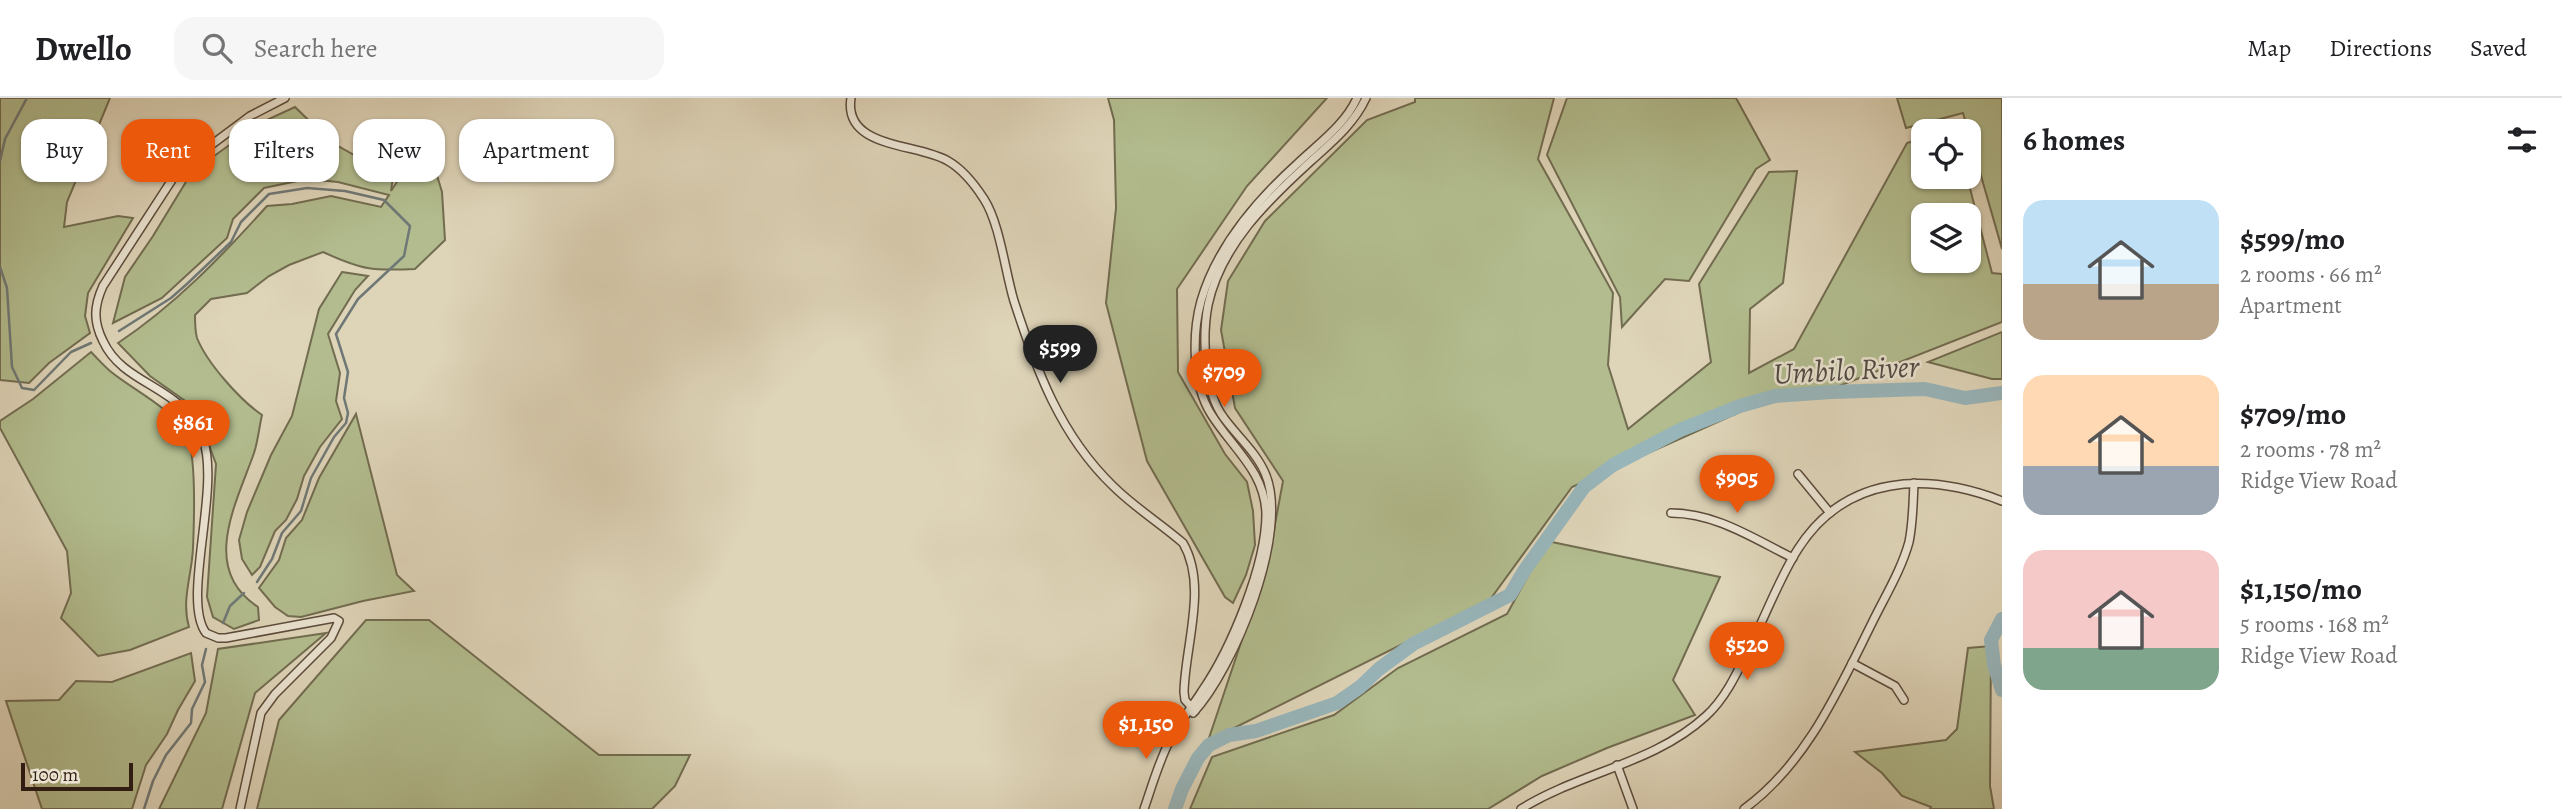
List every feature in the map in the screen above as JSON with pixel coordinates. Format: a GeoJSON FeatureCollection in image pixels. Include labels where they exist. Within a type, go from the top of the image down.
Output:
{"type":"FeatureCollection","features":[{"type":"Feature","properties":{"kind":"street"},"geometry":{"type":"LineString","coordinates":[[240,809],[261,712],[275,694],[331,638],[339,621],[334,618],[226,638],[206,634],[200,622],[199,611],[201,553],[209,471],[204,442],[184,408],[113,358],[98,332],[94,318],[96,303],[103,286],[179,169],[250,116],[285,98]]}},
{"type":"Feature","properties":{"kind":"street"},"geometry":{"type":"LineString","coordinates":[[851,98],[853,118],[870,136],[928,152],[948,161],[961,171],[980,193],[990,211],[1014,300],[1055,411],[1082,451],[1111,485],[1183,543],[1190,555],[1195,584],[1184,692],[1193,710]]}},
{"type":"Feature","properties":{"kind":"street"},"geometry":{"type":"LineString","coordinates":[[1305,161],[1338,126],[1357,98]]}},
{"type":"Feature","properties":{"kind":"street"},"geometry":{"type":"LineString","coordinates":[[1144,809],[1166,747],[1193,710],[1223,653],[1251,587],[1264,542],[1266,512],[1261,484],[1205,403],[1198,368],[1197,319],[1202,299],[1212,274],[1248,213],[1350,124],[1366,98]]}},
{"type":"Feature","properties":{"kind":"street"},"geometry":{"type":"LineString","coordinates":[[1798,474],[1830,513]]}},
{"type":"Feature","properties":{"kind":"street"},"geometry":{"type":"LineString","coordinates":[[1744,809],[1771,787],[1803,749],[1852,663],[1904,556],[1913,518],[1914,483]]}},
{"type":"Feature","properties":{"kind":"street"},"geometry":{"type":"LineString","coordinates":[[1521,809],[1546,794],[1665,747],[1709,713],[1737,673],[1793,558],[1812,531],[1830,513],[1865,492],[1914,483],[1956,487],[2002,501]]}},
{"type":"Feature","properties":{"kind":"street"},"geometry":{"type":"LineString","coordinates":[[1671,513],[1689,513],[1719,522],[1793,558]]}},
{"type":"Feature","properties":{"kind":"street"},"geometry":{"type":"LineString","coordinates":[[1852,663],[1895,686],[1904,700]]}},
{"type":"Feature","properties":{"kind":"street"},"geometry":{"type":"LineString","coordinates":[[1617,765],[1633,809]]}},
{"type":"Feature","properties":{"kind":"green space"},"geometry":{"type":"Polygon","coordinates":[[[0,98],[110,98],[101,119],[21,119],[21,182],[75,182],[67,202],[64,227],[118,216],[133,218],[88,293],[85,316],[90,333],[49,363],[29,383],[0,380],[0,98]]]}},
{"type":"Feature","properties":{"kind":"green space"},"geometry":{"type":"Polygon","coordinates":[[[1108,98],[1327,98],[1247,186],[1177,289],[1178,372],[1225,454],[1247,482],[1253,511],[1255,545],[1246,575],[1233,603],[1225,597],[1147,461],[1106,303],[1116,208],[1114,120],[1108,98]]]}},
{"type":"Feature","properties":{"kind":"green space"},"geometry":{"type":"Polygon","coordinates":[[[1415,98],[1554,98],[1538,159],[1613,293],[1608,365],[1628,429],[1711,362],[1699,284],[1769,172],[1797,171],[1783,283],[1750,309],[1749,373],[1794,349],[1907,143],[1911,142],[1911,189],[1970,189],[1974,203],[1911,203],[1911,273],[1981,273],[1981,231],[1992,273],[2002,274],[2002,322],[1829,390],[1760,403],[1572,487],[1489,601],[1208,741],[1268,562],[1283,481],[1235,408],[1221,330],[1228,281],[1265,221],[1367,120],[1415,102],[1415,98]]]}},
{"type":"Feature","properties":{"kind":"green space"},"geometry":{"type":"Polygon","coordinates":[[[1567,98],[1736,98],[1770,160],[1756,169],[1689,281],[1665,279],[1622,327],[1620,297],[1547,155],[1567,98]]]}},
{"type":"Feature","properties":{"kind":"green space"},"geometry":{"type":"Polygon","coordinates":[[[1897,98],[2002,98],[2002,249],[1981,176],[1981,119],[1965,119],[1963,113],[1940,119],[1911,119],[1911,127],[1906,128],[1897,98]]]}},
{"type":"Feature","properties":{"kind":"green space"},"geometry":{"type":"Polygon","coordinates":[[[295,107],[307,119],[269,119],[295,107]]]}},
{"type":"Feature","properties":{"kind":"green space"},"geometry":{"type":"Polygon","coordinates":[[[229,145],[229,182],[293,182],[264,188],[233,219],[227,238],[162,298],[113,323],[125,277],[186,182],[215,182],[215,155],[229,145]]]}},
{"type":"Feature","properties":{"kind":"green space"},"geometry":{"type":"Polygon","coordinates":[[[339,146],[353,154],[353,182],[392,182],[391,191],[397,182],[439,182],[445,240],[415,269],[368,268],[323,252],[289,265],[247,293],[211,299],[195,315],[197,338],[208,358],[234,391],[262,415],[257,444],[232,513],[226,554],[230,574],[240,591],[258,607],[259,620],[234,629],[213,617],[207,597],[216,464],[195,408],[150,376],[118,343],[159,313],[197,279],[267,206],[331,196],[381,207],[389,195],[338,182],[339,146]]]}},
{"type":"Feature","properties":{"kind":"green space"},"geometry":{"type":"Polygon","coordinates":[[[342,272],[368,276],[355,290],[328,334],[340,373],[336,401],[342,419],[320,447],[304,476],[297,499],[286,520],[275,531],[260,567],[252,575],[242,559],[239,540],[247,512],[271,455],[292,416],[319,309],[342,272]]]}},
{"type":"Feature","properties":{"kind":"green space"},"geometry":{"type":"Polygon","coordinates":[[[2002,332],[2002,379],[1992,379],[1928,362],[2002,332]]]}},
{"type":"Feature","properties":{"kind":"green space"},"geometry":{"type":"Polygon","coordinates":[[[91,352],[110,371],[162,408],[180,426],[190,446],[194,491],[193,548],[186,597],[189,627],[130,650],[98,656],[61,618],[71,593],[67,551],[0,428],[0,421],[33,399],[91,352]]]}},
{"type":"Feature","properties":{"kind":"green space"},"geometry":{"type":"Polygon","coordinates":[[[356,414],[397,575],[414,591],[301,617],[288,616],[275,607],[259,588],[279,560],[286,538],[302,520],[319,478],[356,414]]]}},
{"type":"Feature","properties":{"kind":"green space"},"geometry":{"type":"Polygon","coordinates":[[[1547,541],[1720,577],[1673,680],[1695,715],[1542,776],[1488,809],[1190,809],[1212,757],[1334,715],[1398,668],[1507,614],[1547,541]]]}},
{"type":"Feature","properties":{"kind":"green space"},"geometry":{"type":"Polygon","coordinates":[[[366,620],[429,620],[599,755],[690,755],[675,786],[652,809],[257,809],[279,720],[366,620]]]}},
{"type":"Feature","properties":{"kind":"green space"},"geometry":{"type":"Polygon","coordinates":[[[326,633],[255,693],[222,809],[159,809],[206,713],[218,649],[326,633]]]}},
{"type":"Feature","properties":{"kind":"green space"},"geometry":{"type":"Polygon","coordinates":[[[1991,646],[1990,786],[1994,809],[1930,809],[1931,807],[1902,796],[1882,773],[1855,752],[1946,740],[1957,729],[1968,648],[1991,646]]]}},
{"type":"Feature","properties":{"kind":"green space"},"geometry":{"type":"Polygon","coordinates":[[[191,653],[195,681],[167,734],[146,765],[132,809],[42,809],[6,701],[59,700],[76,681],[112,682],[191,653]]]}},
{"type":"Feature","properties":{"kind":"waterway"},"geometry":{"type":"LineString","coordinates":[[0,161],[5,139],[27,98]]}},
{"type":"Feature","properties":{"kind":"waterway"},"geometry":{"type":"LineString","coordinates":[[119,331],[171,298],[188,283],[231,242],[241,222],[269,194],[307,188],[345,191],[384,200],[410,226],[404,256],[358,299],[336,334],[348,372],[344,398],[348,413],[346,423],[334,437],[311,478],[301,511],[282,533],[272,559],[257,582]]}},
{"type":"Feature","properties":{"kind":"waterway"},"geometry":{"type":"LineString","coordinates":[[0,267],[7,288],[12,367],[22,388],[34,390],[71,352],[91,343]]}},
{"type":"Feature","properties":{"kind":"waterway","name":"Umbilo River"},"geometry":{"type":"LineString","coordinates":[[1175,809],[1198,758],[1209,745],[1229,735],[1256,731],[1337,703],[1413,644],[1510,595],[1584,487],[1613,465],[1680,430],[1740,406],[1775,396],[1925,389],[1965,398],[2002,393]]}},
{"type":"Feature","properties":{"kind":"waterway"},"geometry":{"type":"LineString","coordinates":[[223,623],[230,606],[244,593]]}},
{"type":"Feature","properties":{"kind":"waterway","name":"Umbilo River"},"geometry":{"type":"LineString","coordinates":[[2002,619],[1991,640],[1994,665],[2002,690]]}},
{"type":"Feature","properties":{"kind":"waterway"},"geometry":{"type":"LineString","coordinates":[[144,809],[153,781],[166,755],[191,723],[192,709],[205,682],[202,665],[206,649]]}}]}
